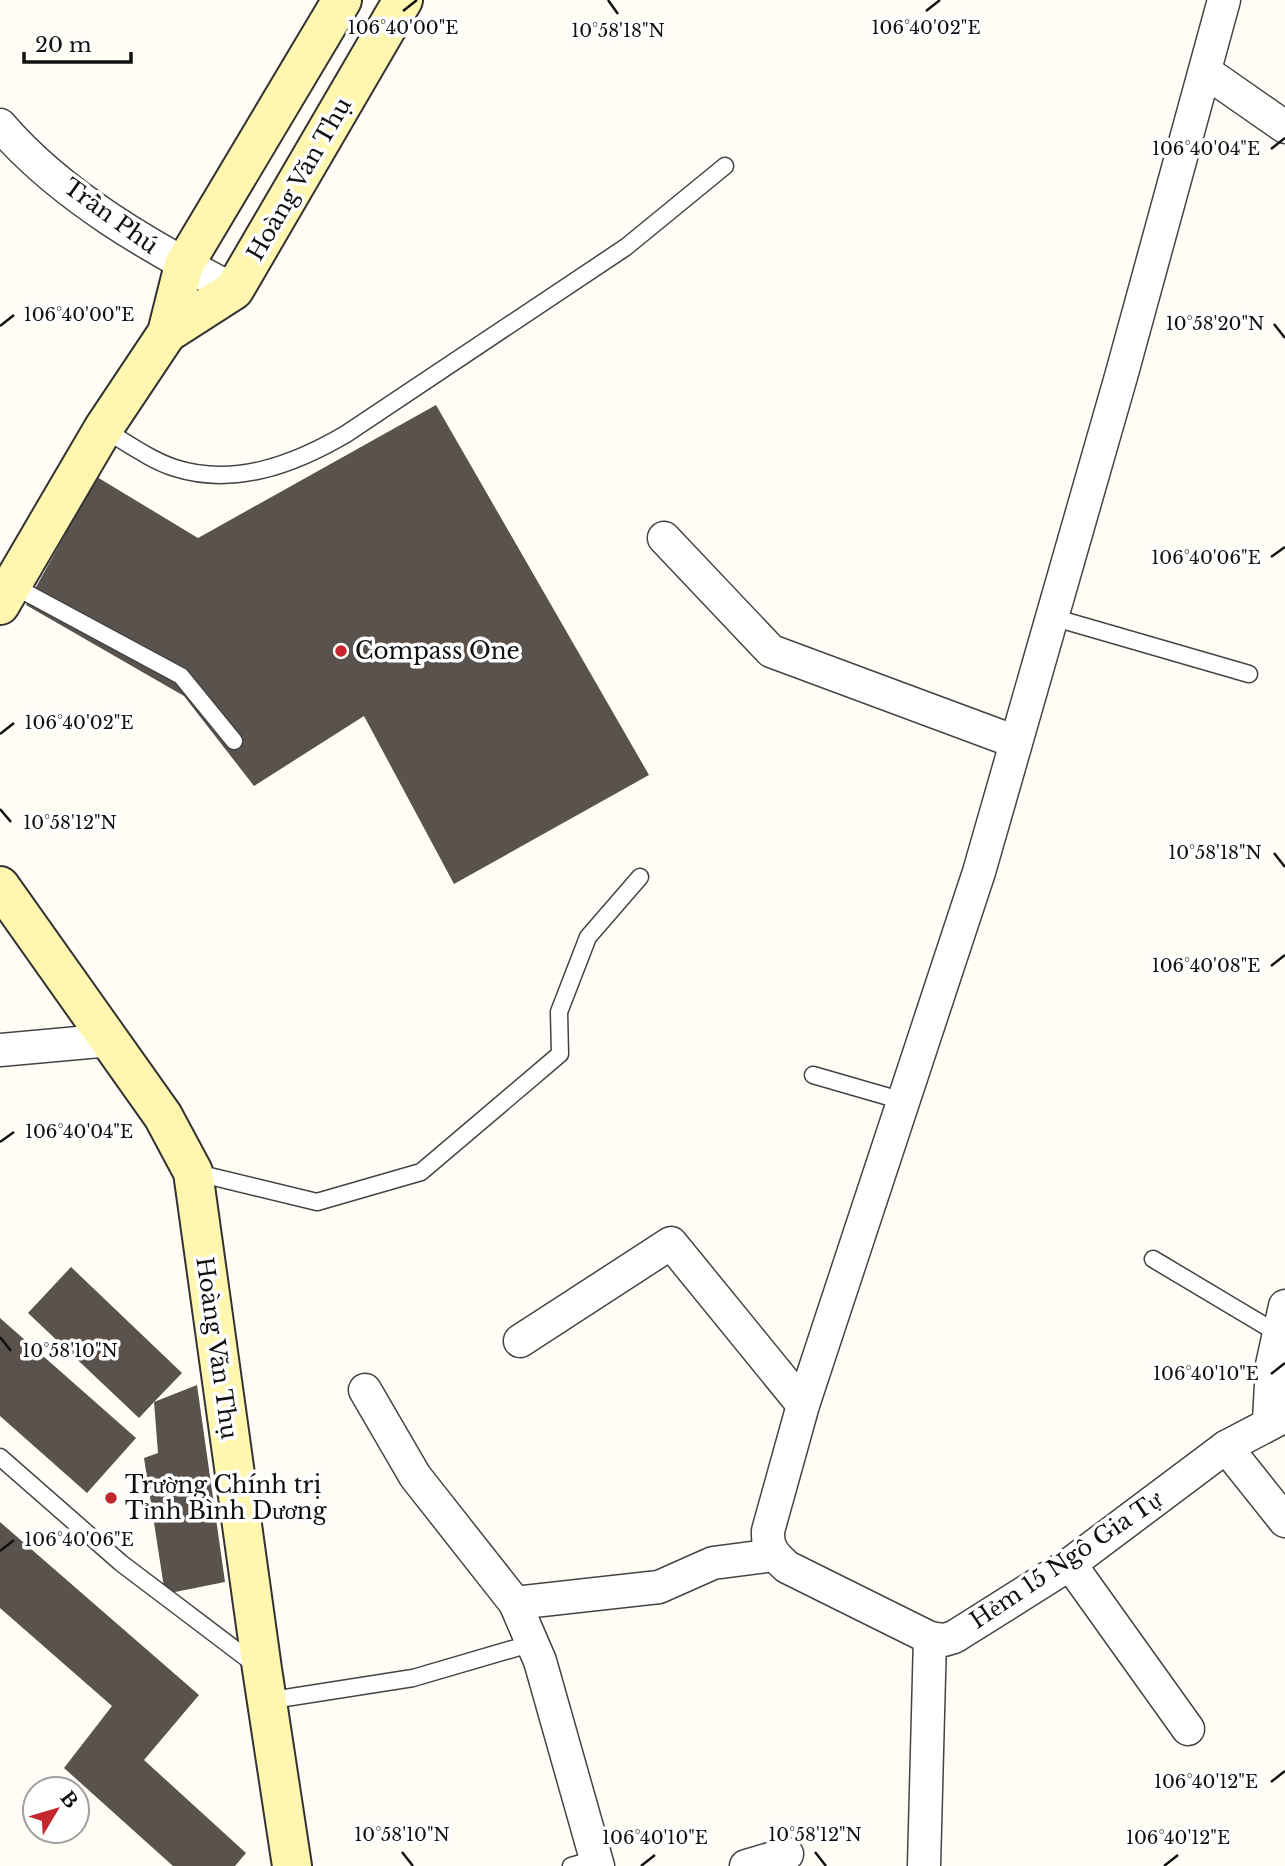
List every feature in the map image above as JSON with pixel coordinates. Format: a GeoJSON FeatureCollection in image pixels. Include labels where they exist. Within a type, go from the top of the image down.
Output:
{"type":"FeatureCollection","features":[{"type":"Feature","properties":{"kind":"street","name":"Hoàng Văn Thụ"},"geometry":{"type":"LineString","coordinates":[[6,595],[103,429],[167,333],[184,265],[342,0]]}},
{"type":"Feature","properties":{"kind":"street","name":"Hoàng Văn Thụ"},"geometry":{"type":"LineString","coordinates":[[167,333],[234,290],[403,0]]}},
{"type":"Feature","properties":{"kind":"street"},"geometry":{"type":"LineString","coordinates":[[924,1866],[929,1638],[787,1567],[774,1555],[768,1543],[768,1531],[803,1405],[979,872],[1206,72],[1224,0]]}},
{"type":"Feature","properties":{"kind":"street"},"geometry":{"type":"LineString","coordinates":[[1206,72],[1285,127]]}},
{"type":"Feature","properties":{"kind":"street","name":"Trần Phú"},"geometry":{"type":"LineString","coordinates":[[5,139],[101,213],[184,265],[234,290]]}},
{"type":"Feature","properties":{"kind":"street"},"geometry":{"type":"LineString","coordinates":[[664,538],[771,651],[1016,743]]}},
{"type":"Feature","properties":{"kind":"street","name":"Hoàng Văn Thụ"},"geometry":{"type":"LineString","coordinates":[[0,886],[163,1116],[193,1172],[264,1685],[292,1866]]}},
{"type":"Feature","properties":{"kind":"street"},"geometry":{"type":"LineString","coordinates":[[0,1050],[111,1040]]}},
{"type":"Feature","properties":{"kind":"street"},"geometry":{"type":"LineString","coordinates":[[520,1341],[671,1242],[803,1405]]}},
{"type":"Feature","properties":{"kind":"street"},"geometry":{"type":"LineString","coordinates":[[1277,1418],[1281,1319]]}},
{"type":"Feature","properties":{"kind":"street"},"geometry":{"type":"LineString","coordinates":[[365,1390],[415,1476],[515,1603],[533,1643],[588,1864]]}},
{"type":"Feature","properties":{"kind":"street","name":"Hẻm 15 Ngô Gia Tự"},"geometry":{"type":"LineString","coordinates":[[929,1638],[944,1640],[954,1637],[1070,1564],[1226,1447],[1277,1418]]}},
{"type":"Feature","properties":{"kind":"street"},"geometry":{"type":"LineString","coordinates":[[1226,1447],[1285,1521]]}},
{"type":"Feature","properties":{"kind":"street"},"geometry":{"type":"LineString","coordinates":[[515,1603],[659,1587],[713,1563],[774,1555]]}},
{"type":"Feature","properties":{"kind":"street"},"geometry":{"type":"LineString","coordinates":[[1070,1564],[1188,1729]]}},
{"type":"Feature","properties":{"kind":"street"},"geometry":{"type":"LineString","coordinates":[[746,1866],[787,1854]]}},
{"type":"Feature","properties":{"kind":"lane"},"geometry":{"type":"LineString","coordinates":[[103,429],[153,458],[192,472],[256,472],[298,460],[346,434],[626,247],[725,166]]}},
{"type":"Feature","properties":{"kind":"lane"},"geometry":{"type":"LineString","coordinates":[[6,595],[181,677],[234,741]]}},
{"type":"Feature","properties":{"kind":"lane"},"geometry":{"type":"LineString","coordinates":[[1052,617],[1249,674]]}},
{"type":"Feature","properties":{"kind":"lane"},"geometry":{"type":"LineString","coordinates":[[193,1172],[317,1202],[421,1172],[560,1054],[559,1012],[588,937],[640,877]]}},
{"type":"Feature","properties":{"kind":"lane"},"geometry":{"type":"LineString","coordinates":[[813,1075],[903,1101]]}},
{"type":"Feature","properties":{"kind":"lane"},"geometry":{"type":"LineString","coordinates":[[1153,1259],[1281,1319]]}},
{"type":"Feature","properties":{"kind":"lane"},"geometry":{"type":"LineString","coordinates":[[0,1457],[264,1685],[413,1678],[533,1643]]}},
{"type":"Feature","properties":{"kind":"building","name":"Compass One"},"geometry":{"type":"Polygon","coordinates":[[[436,405],[649,775],[454,884],[364,716],[254,786],[184,696],[26,605],[97,477],[198,538],[436,405]]]}},
{"type":"Feature","properties":{"kind":"building"},"geometry":{"type":"Polygon","coordinates":[[[71,1267],[182,1373],[139,1418],[28,1313],[71,1267]]]}},
{"type":"Feature","properties":{"kind":"building"},"geometry":{"type":"Polygon","coordinates":[[[0,1318],[136,1438],[87,1493],[0,1416],[0,1318]]]}},
{"type":"Feature","properties":{"kind":"building"},"geometry":{"type":"Polygon","coordinates":[[[197,1385],[225,1582],[165,1594],[144,1458],[158,1453],[154,1402],[197,1385]]]}},
{"type":"Feature","properties":{"kind":"building"},"geometry":{"type":"Polygon","coordinates":[[[0,1522],[199,1695],[144,1760],[246,1853],[235,1866],[173,1866],[91,1792],[91,1775],[72,1775],[64,1768],[112,1706],[0,1608],[0,1522]]]}},
{"type":"Feature","properties":{"kind":"place","name":"Compass One"},"geometry":{"type":"Point","coordinates":[341,651]}},
{"type":"Feature","properties":{"kind":"place","name":"Trường Chính trị Tỉnh Bình Dương"},"geometry":{"type":"Point","coordinates":[111,1498]}}]}
